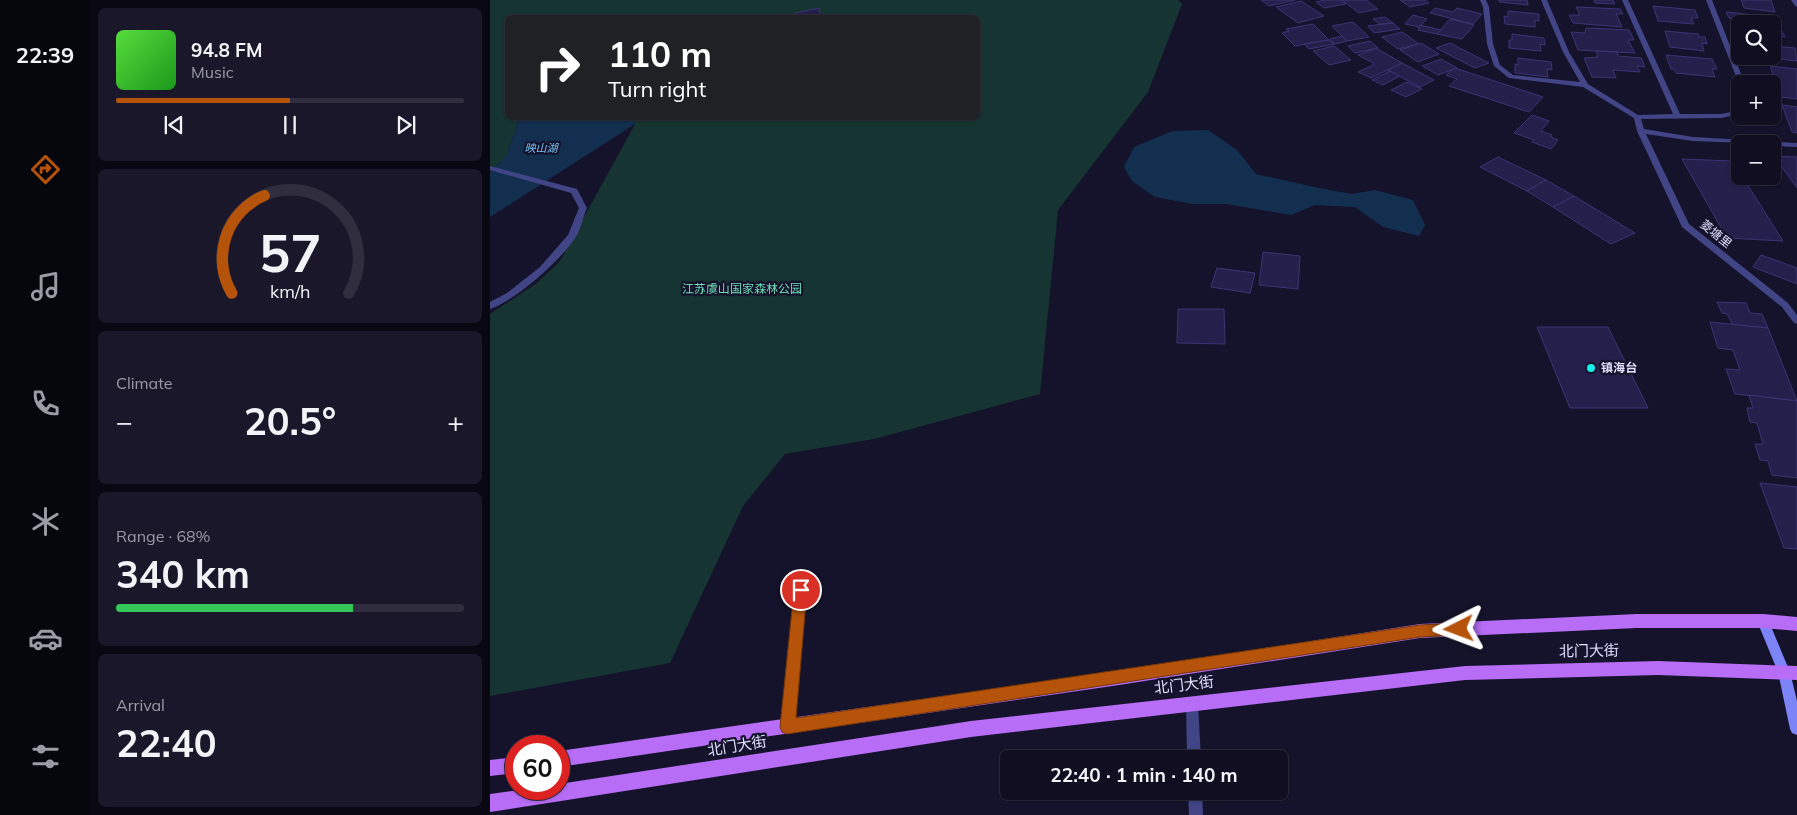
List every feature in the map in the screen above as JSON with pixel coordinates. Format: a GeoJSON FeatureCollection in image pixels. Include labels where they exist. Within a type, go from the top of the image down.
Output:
{"type":"FeatureCollection","features":[{"type":"Feature","properties":{"kind":"main road","name":"北门大街"},"geometry":{"type":"LineString","coordinates":[[570,757],[787,727],[1420,631],[1637,621],[1763,621],[1797,624]]}},
{"type":"Feature","properties":{"kind":"main road"},"geometry":{"type":"LineString","coordinates":[[1763,621],[1790,673],[1797,729]]}},
{"type":"Feature","properties":{"kind":"main road","name":"北门大街"},"geometry":{"type":"LineString","coordinates":[[490,802],[971,729],[1465,672],[1658,668],[1790,673]]}},
{"type":"Feature","properties":{"kind":"main road"},"geometry":{"type":"LineString","coordinates":[[490,768],[505,766]]}},
{"type":"Feature","properties":{"kind":"street"},"geometry":{"type":"LineString","coordinates":[[1483,0],[1486,7],[1490,44],[1498,66],[1511,77],[1585,86],[1637,117],[1678,118],[1731,114]]}},
{"type":"Feature","properties":{"kind":"street"},"geometry":{"type":"LineString","coordinates":[[1544,0],[1566,52],[1585,86]]}},
{"type":"Feature","properties":{"kind":"street"},"geometry":{"type":"LineString","coordinates":[[1625,0],[1678,118]]}},
{"type":"Feature","properties":{"kind":"street"},"geometry":{"type":"LineString","coordinates":[[1709,0],[1738,75]]}},
{"type":"Feature","properties":{"kind":"street"},"geometry":{"type":"LineString","coordinates":[[1794,0],[1797,5]]}},
{"type":"Feature","properties":{"kind":"street","name":"菱塘里"},"geometry":{"type":"LineString","coordinates":[[1637,117],[1641,130],[1685,225],[1785,305],[1797,321]]}},
{"type":"Feature","properties":{"kind":"street"},"geometry":{"type":"LineString","coordinates":[[1641,130],[1693,139],[1797,145]]}},
{"type":"Feature","properties":{"kind":"street"},"geometry":{"type":"LineString","coordinates":[[490,168],[574,191],[583,208],[572,236],[543,269],[510,295],[490,306]]}},
{"type":"Feature","properties":{"kind":"street"},"geometry":{"type":"LineString","coordinates":[[787,727],[801,590]]}},
{"type":"Feature","properties":{"kind":"street"},"geometry":{"type":"LineString","coordinates":[[1192,703],[1194,750]]}},
{"type":"Feature","properties":{"kind":"street"},"geometry":{"type":"LineString","coordinates":[[1195,800],[1196,815]]}},
{"type":"Feature","properties":{"kind":"green space","name":"江苏虞山国家森林公园"},"geometry":{"type":"Polygon","coordinates":[[[490,0],[1178,0],[1182,4],[1148,92],[1058,210],[1040,394],[874,439],[785,454],[743,506],[670,663],[490,696],[490,314],[537,283],[560,261],[635,124],[633,120],[980,120],[980,15],[505,15],[505,120],[519,120],[506,156],[490,172],[490,0]]]}},
{"type":"Feature","properties":{"kind":"water","name":"映山湖"},"geometry":{"type":"Polygon","coordinates":[[[519,120],[633,120],[635,124],[490,217],[490,172],[506,156],[519,120]]]}},
{"type":"Feature","properties":{"kind":"water"},"geometry":{"type":"Polygon","coordinates":[[[1208,130],[1237,150],[1256,174],[1352,194],[1375,190],[1413,200],[1425,225],[1419,236],[1383,227],[1355,207],[1315,205],[1291,215],[1226,204],[1193,204],[1155,197],[1132,181],[1124,167],[1134,147],[1173,131],[1208,130]]]}},
{"type":"Feature","properties":{"kind":"building"},"geometry":{"type":"Polygon","coordinates":[[[1261,0],[1295,0],[1269,6],[1261,0]]]}},
{"type":"Feature","properties":{"kind":"building"},"geometry":{"type":"Polygon","coordinates":[[[1341,0],[1346,4],[1324,8],[1316,2],[1341,0]]]}},
{"type":"Feature","properties":{"kind":"building"},"geometry":{"type":"Polygon","coordinates":[[[1342,0],[1366,0],[1378,9],[1359,13],[1342,0]]]}},
{"type":"Feature","properties":{"kind":"building"},"geometry":{"type":"Polygon","coordinates":[[[1400,0],[1425,0],[1429,3],[1410,7],[1400,0]]]}},
{"type":"Feature","properties":{"kind":"building"},"geometry":{"type":"Polygon","coordinates":[[[1499,0],[1527,0],[1528,5],[1499,2],[1499,0]]]}},
{"type":"Feature","properties":{"kind":"building"},"geometry":{"type":"Polygon","coordinates":[[[1594,0],[1613,0],[1615,4],[1595,3],[1594,0]]]}},
{"type":"Feature","properties":{"kind":"building"},"geometry":{"type":"Polygon","coordinates":[[[1741,0],[1771,0],[1775,12],[1744,8],[1741,0]]]}},
{"type":"Feature","properties":{"kind":"building"},"geometry":{"type":"Polygon","coordinates":[[[1301,1],[1324,16],[1298,23],[1276,7],[1301,1]]]}},
{"type":"Feature","properties":{"kind":"building"},"geometry":{"type":"Polygon","coordinates":[[[1653,6],[1695,10],[1698,18],[1691,18],[1694,24],[1658,21],[1653,6]]]}},
{"type":"Feature","properties":{"kind":"building"},"geometry":{"type":"Polygon","coordinates":[[[1576,7],[1620,9],[1623,14],[1616,14],[1622,27],[1573,23],[1569,15],[1580,15],[1576,7]]]}},
{"type":"Feature","properties":{"kind":"building"},"geometry":{"type":"Polygon","coordinates":[[[819,8],[820,15],[796,15],[796,13],[819,8]]]}},
{"type":"Feature","properties":{"kind":"building"},"geometry":{"type":"Polygon","coordinates":[[[1435,8],[1453,12],[1457,8],[1482,14],[1473,24],[1430,13],[1435,8]]]}},
{"type":"Feature","properties":{"kind":"building"},"geometry":{"type":"Polygon","coordinates":[[[1508,11],[1539,14],[1539,21],[1535,20],[1535,27],[1505,24],[1504,16],[1508,17],[1508,11]]]}},
{"type":"Feature","properties":{"kind":"building"},"geometry":{"type":"Polygon","coordinates":[[[1726,12],[1755,15],[1731,15],[1731,18],[1726,12]]]}},
{"type":"Feature","properties":{"kind":"building"},"geometry":{"type":"Polygon","coordinates":[[[1413,15],[1427,19],[1419,27],[1405,24],[1413,15]]]}},
{"type":"Feature","properties":{"kind":"building"},"geometry":{"type":"Polygon","coordinates":[[[1385,17],[1393,23],[1380,24],[1373,19],[1385,17]]]}},
{"type":"Feature","properties":{"kind":"building"},"geometry":{"type":"Polygon","coordinates":[[[1450,19],[1474,25],[1462,39],[1437,34],[1450,19]]]}},
{"type":"Feature","properties":{"kind":"building"},"geometry":{"type":"Polygon","coordinates":[[[1353,22],[1369,37],[1347,41],[1332,26],[1353,22]]]}},
{"type":"Feature","properties":{"kind":"building"},"geometry":{"type":"Polygon","coordinates":[[[1393,23],[1400,29],[1374,33],[1368,26],[1393,23]]]}},
{"type":"Feature","properties":{"kind":"building"},"geometry":{"type":"Polygon","coordinates":[[[1313,24],[1329,40],[1295,46],[1282,33],[1289,31],[1286,29],[1313,24]]]}},
{"type":"Feature","properties":{"kind":"building"},"geometry":{"type":"Polygon","coordinates":[[[1420,25],[1441,30],[1437,34],[1418,30],[1420,25]]]}},
{"type":"Feature","properties":{"kind":"building"},"geometry":{"type":"Polygon","coordinates":[[[1586,28],[1629,30],[1634,40],[1628,40],[1635,53],[1578,50],[1571,32],[1585,33],[1586,28]]]}},
{"type":"Feature","properties":{"kind":"building"},"geometry":{"type":"Polygon","coordinates":[[[1665,31],[1698,34],[1699,37],[1705,37],[1707,44],[1702,43],[1704,51],[1670,47],[1665,31]]]}},
{"type":"Feature","properties":{"kind":"building"},"geometry":{"type":"Polygon","coordinates":[[[1402,32],[1419,44],[1398,49],[1382,37],[1402,32]]]}},
{"type":"Feature","properties":{"kind":"building"},"geometry":{"type":"Polygon","coordinates":[[[1512,34],[1544,38],[1545,45],[1540,44],[1541,51],[1509,48],[1509,40],[1512,40],[1512,34]]]}},
{"type":"Feature","properties":{"kind":"building"},"geometry":{"type":"Polygon","coordinates":[[[1342,36],[1347,41],[1335,44],[1330,39],[1342,36]]]}},
{"type":"Feature","properties":{"kind":"building"},"geometry":{"type":"Polygon","coordinates":[[[1329,40],[1335,44],[1309,49],[1304,44],[1329,40]]]}},
{"type":"Feature","properties":{"kind":"building"},"geometry":{"type":"Polygon","coordinates":[[[1370,41],[1378,48],[1355,53],[1348,46],[1370,41]]]}},
{"type":"Feature","properties":{"kind":"building"},"geometry":{"type":"Polygon","coordinates":[[[1421,43],[1439,54],[1418,62],[1400,50],[1421,43]]]}},
{"type":"Feature","properties":{"kind":"building"},"geometry":{"type":"Polygon","coordinates":[[[1450,43],[1489,63],[1475,68],[1436,48],[1450,43]]]}},
{"type":"Feature","properties":{"kind":"building"},"geometry":{"type":"Polygon","coordinates":[[[1334,46],[1351,60],[1329,65],[1313,51],[1334,46]]]}},
{"type":"Feature","properties":{"kind":"building"},"geometry":{"type":"Polygon","coordinates":[[[1781,47],[1795,48],[1797,61],[1781,59],[1781,47]]]}},
{"type":"Feature","properties":{"kind":"building"},"geometry":{"type":"Polygon","coordinates":[[[1376,48],[1402,63],[1371,78],[1358,72],[1375,64],[1358,55],[1376,48]]]}},
{"type":"Feature","properties":{"kind":"building"},"geometry":{"type":"Polygon","coordinates":[[[1596,51],[1617,52],[1618,56],[1641,58],[1645,67],[1637,66],[1640,72],[1613,70],[1616,78],[1592,77],[1584,58],[1598,57],[1596,51]]]}},
{"type":"Feature","properties":{"kind":"building"},"geometry":{"type":"Polygon","coordinates":[[[1666,55],[1712,59],[1717,69],[1712,69],[1715,77],[1676,73],[1675,70],[1671,69],[1666,55]]]}},
{"type":"Feature","properties":{"kind":"building"},"geometry":{"type":"Polygon","coordinates":[[[1518,58],[1551,62],[1552,70],[1547,69],[1548,77],[1515,73],[1515,64],[1518,65],[1518,58]]]}},
{"type":"Feature","properties":{"kind":"building"},"geometry":{"type":"Polygon","coordinates":[[[1441,59],[1457,68],[1438,75],[1422,66],[1441,59]]]}},
{"type":"Feature","properties":{"kind":"building"},"geometry":{"type":"Polygon","coordinates":[[[1402,63],[1434,80],[1420,87],[1388,70],[1402,63]]]}},
{"type":"Feature","properties":{"kind":"building"},"geometry":{"type":"Polygon","coordinates":[[[1770,66],[1797,69],[1797,99],[1781,97],[1781,75],[1773,75],[1770,66]]]}},
{"type":"Feature","properties":{"kind":"building"},"geometry":{"type":"Polygon","coordinates":[[[1455,68],[1543,97],[1529,112],[1449,86],[1457,79],[1446,75],[1455,68]]]}},
{"type":"Feature","properties":{"kind":"building"},"geometry":{"type":"Polygon","coordinates":[[[1390,71],[1400,76],[1383,85],[1372,80],[1390,71]]]}},
{"type":"Feature","properties":{"kind":"building"},"geometry":{"type":"Polygon","coordinates":[[[1407,82],[1422,89],[1406,97],[1391,90],[1407,82]]]}},
{"type":"Feature","properties":{"kind":"building"},"geometry":{"type":"Polygon","coordinates":[[[1782,105],[1797,107],[1797,133],[1792,132],[1782,105]]]}},
{"type":"Feature","properties":{"kind":"building"},"geometry":{"type":"Polygon","coordinates":[[[1532,115],[1549,121],[1541,131],[1552,135],[1551,137],[1558,140],[1551,149],[1532,142],[1534,140],[1514,133],[1532,115]]]}},
{"type":"Feature","properties":{"kind":"building"},"geometry":{"type":"Polygon","coordinates":[[[1781,156],[1797,157],[1797,188],[1781,166],[1781,156]]]}},
{"type":"Feature","properties":{"kind":"building"},"geometry":{"type":"Polygon","coordinates":[[[1498,157],[1546,180],[1527,191],[1480,167],[1498,157]]]}},
{"type":"Feature","properties":{"kind":"building"},"geometry":{"type":"Polygon","coordinates":[[[1682,159],[1731,161],[1731,185],[1748,185],[1783,241],[1727,238],[1682,159]]]}},
{"type":"Feature","properties":{"kind":"building"},"geometry":{"type":"Polygon","coordinates":[[[1546,180],[1574,196],[1553,207],[1527,191],[1546,180]]]}},
{"type":"Feature","properties":{"kind":"building"},"geometry":{"type":"Polygon","coordinates":[[[1574,196],[1635,233],[1611,244],[1553,207],[1574,196]]]}},
{"type":"Feature","properties":{"kind":"building"},"geometry":{"type":"Polygon","coordinates":[[[1263,252],[1300,256],[1298,289],[1259,285],[1263,252]]]}},
{"type":"Feature","properties":{"kind":"building"},"geometry":{"type":"Polygon","coordinates":[[[1761,255],[1797,268],[1797,284],[1753,267],[1761,255]]]}},
{"type":"Feature","properties":{"kind":"building"},"geometry":{"type":"Polygon","coordinates":[[[1217,268],[1255,273],[1250,293],[1211,287],[1217,268]]]}},
{"type":"Feature","properties":{"kind":"building"},"geometry":{"type":"Polygon","coordinates":[[[1717,302],[1746,303],[1750,313],[1762,314],[1768,328],[1733,325],[1727,314],[1722,313],[1717,302]]]}},
{"type":"Feature","properties":{"kind":"building"},"geometry":{"type":"Polygon","coordinates":[[[1178,309],[1224,309],[1225,344],[1177,343],[1178,309]]]}},
{"type":"Feature","properties":{"kind":"building"},"geometry":{"type":"Polygon","coordinates":[[[1710,322],[1768,328],[1797,401],[1735,394],[1726,369],[1740,370],[1733,350],[1718,348],[1710,322]]]}},
{"type":"Feature","properties":{"kind":"building","name":"镇海台"},"geometry":{"type":"Polygon","coordinates":[[[1537,327],[1608,327],[1648,408],[1570,408],[1537,327]]]}},
{"type":"Feature","properties":{"kind":"building"},"geometry":{"type":"Polygon","coordinates":[[[1749,395],[1797,401],[1797,478],[1772,475],[1768,461],[1760,460],[1755,444],[1763,444],[1757,423],[1750,422],[1747,408],[1753,408],[1749,395]]]}},
{"type":"Feature","properties":{"kind":"building"},"geometry":{"type":"Polygon","coordinates":[[[1760,483],[1797,487],[1797,549],[1784,548],[1760,483]]]}},
{"type":"Feature","properties":{"kind":"place","name":"镇海台"},"geometry":{"type":"Point","coordinates":[1591,368]}},
{"type":"Feature","properties":{"kind":"route"},"geometry":{"type":"LineString","coordinates":[[801,590],[787,727],[1420,631],[1459,629]]}}]}
